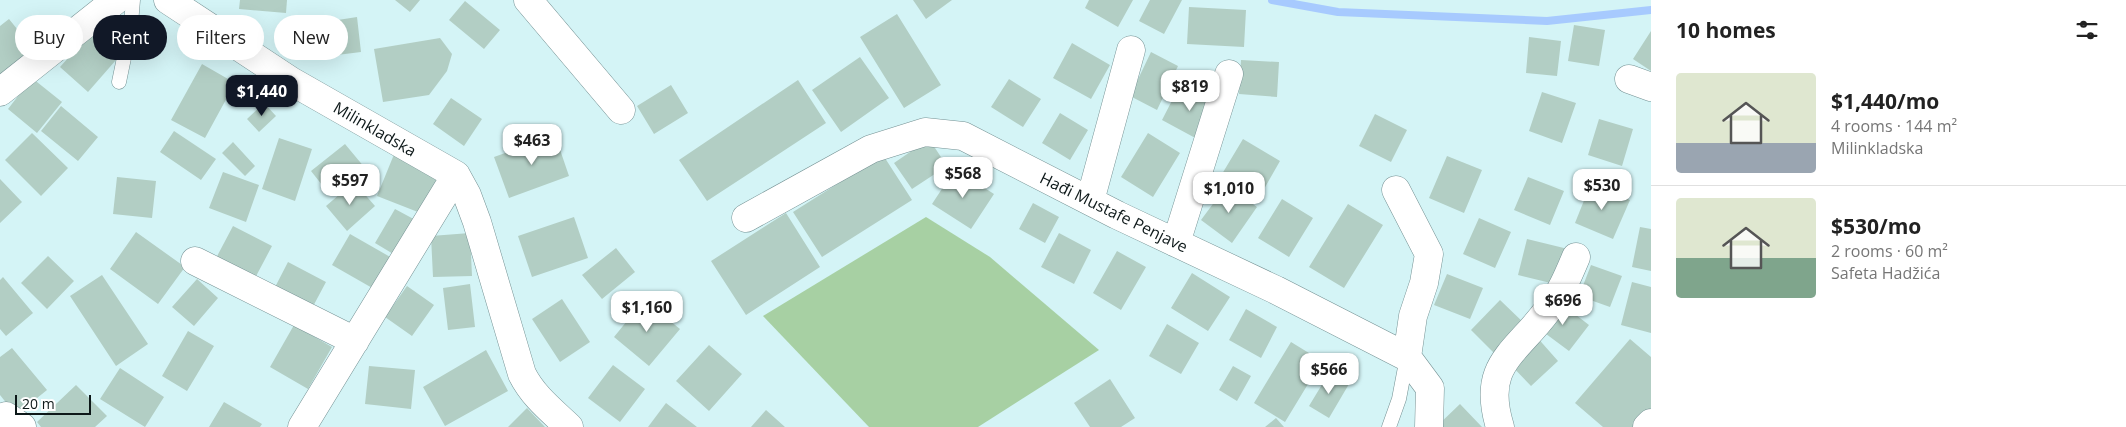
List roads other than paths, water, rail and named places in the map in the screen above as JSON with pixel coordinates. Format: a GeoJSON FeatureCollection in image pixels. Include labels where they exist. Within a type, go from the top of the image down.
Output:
{"type":"FeatureCollection","features":[{"type":"Feature","properties":{"kind":"street"},"geometry":{"type":"LineString","coordinates":[[0,92],[116,0]]}},
{"type":"Feature","properties":{"kind":"street","name":"Milinkladska"},"geometry":{"type":"LineString","coordinates":[[168,0],[291,81],[456,175]]}},
{"type":"Feature","properties":{"kind":"street"},"geometry":{"type":"LineString","coordinates":[[528,0],[621,110]]}},
{"type":"Feature","properties":{"kind":"street"},"geometry":{"type":"LineString","coordinates":[[1090,201],[1131,50]]}},
{"type":"Feature","properties":{"kind":"street"},"geometry":{"type":"LineString","coordinates":[[1176,243],[1230,74]]}},
{"type":"Feature","properties":{"kind":"street","name":"Hađi Mustafe Penjave"},"geometry":{"type":"LineString","coordinates":[[746,218],[872,149],[925,132],[964,136],[1090,201],[1276,290],[1407,357],[1430,388],[1429,427]]}},
{"type":"Feature","properties":{"kind":"street"},"geometry":{"type":"LineString","coordinates":[[302,427],[456,175],[467,195],[477,222],[522,374],[530,389],[541,402],[569,427]]}},
{"type":"Feature","properties":{"kind":"street"},"geometry":{"type":"LineString","coordinates":[[1396,190],[1429,254],[1424,284],[1413,316],[1407,357]]}},
{"type":"Feature","properties":{"kind":"street"},"geometry":{"type":"LineString","coordinates":[[1500,427],[1494,397],[1498,374],[1504,362],[1562,290],[1576,257]]}},
{"type":"Feature","properties":{"kind":"street"},"geometry":{"type":"LineString","coordinates":[[195,261],[355,341]]}},
{"type":"Feature","properties":{"kind":"street"},"geometry":{"type":"LineString","coordinates":[[1647,427],[1651,423]]}},
{"type":"Feature","properties":{"kind":"lane"},"geometry":{"type":"LineString","coordinates":[[118,82],[131,24],[133,0]]}},
{"type":"Feature","properties":{"kind":"lane"},"geometry":{"type":"LineString","coordinates":[[1389,427],[1399,399],[1407,357]]}},
{"type":"Feature","properties":{"kind":"waterway"},"geometry":{"type":"LineString","coordinates":[[1272,0],[1338,12],[1547,21],[1651,10]]}}]}
